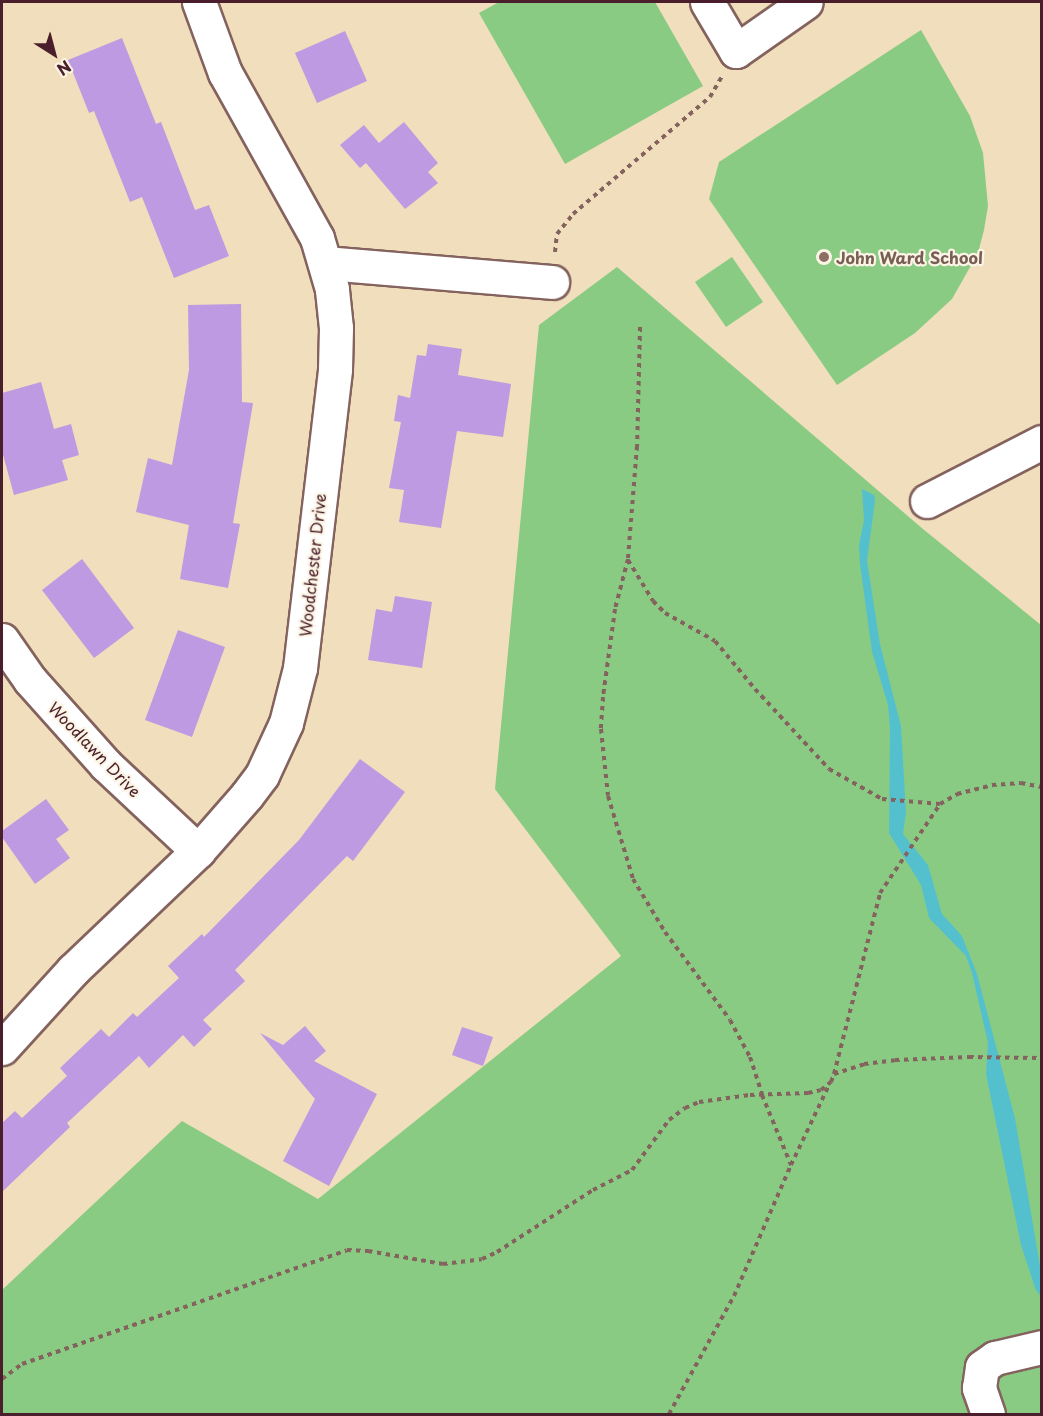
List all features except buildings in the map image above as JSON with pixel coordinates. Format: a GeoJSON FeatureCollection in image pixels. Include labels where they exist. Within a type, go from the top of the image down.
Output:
{"type":"FeatureCollection","features":[{"type":"Feature","properties":{"kind":"street","name":"Woodchester Drive"},"geometry":{"type":"LineString","coordinates":[[2,1048],[74,970],[198,851],[230,816],[262,775],[286,723],[300,668],[335,369],[336,328],[332,289],[326,263],[304,211],[225,73],[199,2]]}},
{"type":"Feature","properties":{"kind":"street"},"geometry":{"type":"LineString","coordinates":[[707,2],[736,51],[806,2]]}},
{"type":"Feature","properties":{"kind":"street"},"geometry":{"type":"LineString","coordinates":[[326,263],[552,282]]}},
{"type":"Feature","properties":{"kind":"street"},"geometry":{"type":"LineString","coordinates":[[927,501],[1041,442]]}},
{"type":"Feature","properties":{"kind":"street","name":"Woodlawn Drive"},"geometry":{"type":"LineString","coordinates":[[2,640],[30,680],[106,765],[198,851]]}},
{"type":"Feature","properties":{"kind":"street"},"geometry":{"type":"LineString","coordinates":[[988,1414],[979,1388],[982,1367],[995,1358],[1041,1347]]}},
{"type":"Feature","properties":{"kind":"path"},"geometry":{"type":"LineString","coordinates":[[552,282],[556,241],[561,228],[573,214],[710,97]]}},
{"type":"Feature","properties":{"kind":"path"},"geometry":{"type":"LineString","coordinates":[[640,327],[637,446],[627,559],[615,609],[603,697],[601,729],[608,796],[633,879],[665,932],[730,1020],[750,1057],[762,1095],[791,1165]]}},
{"type":"Feature","properties":{"kind":"path"},"geometry":{"type":"LineString","coordinates":[[627,559],[653,601],[665,613],[715,641],[823,763],[865,791],[889,801],[940,804]]}},
{"type":"Feature","properties":{"kind":"path"},"geometry":{"type":"LineString","coordinates":[[669,1414],[734,1296],[791,1165],[831,1082],[880,893],[898,863],[940,804],[957,794],[986,786],[1021,783],[1041,787]]}},
{"type":"Feature","properties":{"kind":"path"},"geometry":{"type":"LineString","coordinates":[[834,1074],[874,1062],[969,1057],[1041,1058]]}},
{"type":"Feature","properties":{"kind":"path"},"geometry":{"type":"LineString","coordinates":[[2,1379],[22,1364],[347,1250],[368,1251],[443,1264],[482,1259],[632,1170],[669,1120],[685,1108],[699,1102],[808,1093],[821,1090],[831,1082]]}},
{"type":"Feature","properties":{"kind":"green space"},"geometry":{"type":"Polygon","coordinates":[[[499,2],[655,2],[703,86],[565,164],[479,13],[499,2]]]}},
{"type":"Feature","properties":{"kind":"green space"},"geometry":{"type":"Polygon","coordinates":[[[921,30],[970,116],[983,153],[988,206],[984,230],[978,253],[952,299],[915,333],[837,385],[709,199],[719,162],[921,30]]]}},
{"type":"Feature","properties":{"kind":"green space"},"geometry":{"type":"Polygon","coordinates":[[[732,257],[763,302],[726,327],[695,282],[732,257]]]}},
{"type":"Feature","properties":{"kind":"green space"},"geometry":{"type":"Polygon","coordinates":[[[617,267],[923,529],[1041,625],[1041,1414],[2,1414],[2,1290],[182,1121],[318,1199],[621,956],[495,789],[539,325],[617,267]]]}},
{"type":"Feature","properties":{"kind":"water"},"geometry":{"type":"Polygon","coordinates":[[[862,489],[874,495],[875,501],[867,561],[880,644],[901,726],[906,812],[903,834],[928,865],[942,914],[962,936],[977,974],[1015,1118],[1041,1272],[1041,1297],[1035,1288],[1021,1245],[986,1074],[988,1043],[972,973],[966,956],[929,918],[921,885],[889,833],[890,729],[888,705],[872,652],[860,564],[859,545],[864,520],[862,489]]]}},
{"type":"Feature","properties":{"kind":"place","name":"John Ward School"},"geometry":{"type":"Point","coordinates":[824,257]}}]}
